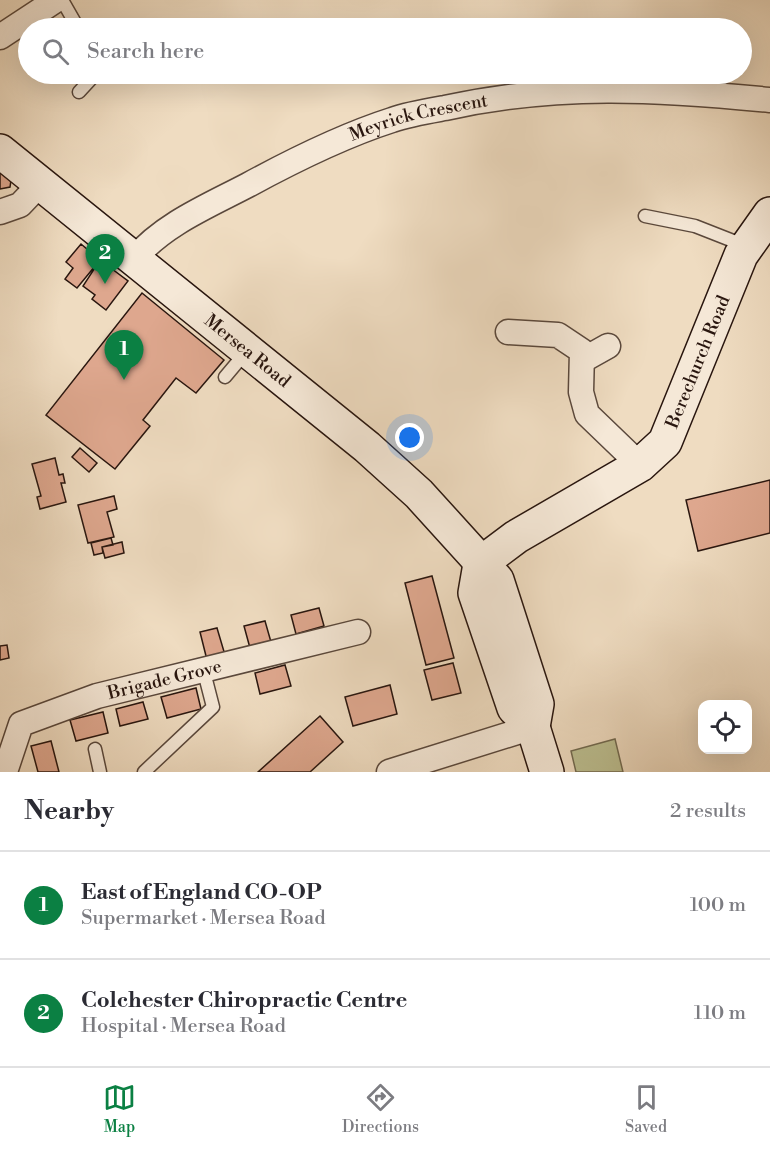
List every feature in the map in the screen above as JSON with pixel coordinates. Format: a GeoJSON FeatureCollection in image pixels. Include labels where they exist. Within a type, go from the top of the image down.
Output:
{"type":"FeatureCollection","features":[{"type":"Feature","properties":{"kind":"main road","name":"Mersea Road"},"geometry":{"type":"LineString","coordinates":[[0,151],[394,470],[419,494],[480,564],[497,580],[537,704],[533,727],[547,772]]}},
{"type":"Feature","properties":{"kind":"main road","name":"Berechurch Road"},"geometry":{"type":"LineString","coordinates":[[480,564],[516,537],[640,465],[665,442],[741,255],[770,214]]}},
{"type":"Feature","properties":{"kind":"street"},"geometry":{"type":"LineString","coordinates":[[29,18],[56,0]]}},
{"type":"Feature","properties":{"kind":"street"},"geometry":{"type":"LineString","coordinates":[[0,37],[18,25]]}},
{"type":"Feature","properties":{"kind":"street","name":"Meyrick Crescent"},"geometry":{"type":"LineString","coordinates":[[135,258],[150,241],[208,206],[300,158],[395,119],[492,97],[566,89],[656,89],[770,100]]}},
{"type":"Feature","properties":{"kind":"street"},"geometry":{"type":"LineString","coordinates":[[0,212],[20,205],[40,184]]}},
{"type":"Feature","properties":{"kind":"street"},"geometry":{"type":"LineString","coordinates":[[508,332],[558,335],[582,351],[581,392],[587,414],[640,465]]}},
{"type":"Feature","properties":{"kind":"street"},"geometry":{"type":"LineString","coordinates":[[583,360],[608,346]]}},
{"type":"Feature","properties":{"kind":"street","name":"Brigade Grove"},"geometry":{"type":"LineString","coordinates":[[5,772],[21,724],[97,696],[204,672],[358,632]]}},
{"type":"Feature","properties":{"kind":"street"},"geometry":{"type":"LineString","coordinates":[[389,772],[533,727]]}},
{"type":"Feature","properties":{"kind":"lane"},"geometry":{"type":"LineString","coordinates":[[62,0],[72,18]]}},
{"type":"Feature","properties":{"kind":"lane"},"geometry":{"type":"LineString","coordinates":[[79,92],[87,84]]}},
{"type":"Feature","properties":{"kind":"lane"},"geometry":{"type":"LineString","coordinates":[[645,216],[695,225],[747,246]]}},
{"type":"Feature","properties":{"kind":"lane"},"geometry":{"type":"LineString","coordinates":[[225,377],[246,351]]}},
{"type":"Feature","properties":{"kind":"lane"},"geometry":{"type":"LineString","coordinates":[[144,772],[213,707],[204,672]]}},
{"type":"Feature","properties":{"kind":"lane"},"geometry":{"type":"LineString","coordinates":[[95,749],[100,772]]}},
{"type":"Feature","properties":{"kind":"green space"},"geometry":{"type":"Polygon","coordinates":[[[615,739],[623,772],[576,772],[571,751],[615,739]]]}},
{"type":"Feature","properties":{"kind":"building"},"geometry":{"type":"Polygon","coordinates":[[[0,172],[11,180],[10,187],[0,189],[0,172]]]}},
{"type":"Feature","properties":{"kind":"building"},"geometry":{"type":"Polygon","coordinates":[[[81,244],[100,260],[77,288],[65,279],[73,268],[66,262],[81,244]]]}},
{"type":"Feature","properties":{"kind":"building"},"geometry":{"type":"Polygon","coordinates":[[[100,260],[128,281],[106,310],[92,299],[95,295],[83,286],[100,260]]]}},
{"type":"Feature","properties":{"kind":"building"},"geometry":{"type":"Polygon","coordinates":[[[142,293],[224,360],[196,393],[176,378],[143,420],[150,426],[115,469],[46,415],[142,293]]]}},
{"type":"Feature","properties":{"kind":"building"},"geometry":{"type":"Polygon","coordinates":[[[80,448],[97,463],[89,472],[72,457],[80,448]]]}},
{"type":"Feature","properties":{"kind":"building"},"geometry":{"type":"Polygon","coordinates":[[[55,458],[59,475],[63,474],[65,483],[61,483],[66,502],[40,509],[37,497],[41,496],[32,464],[55,458]]]}},
{"type":"Feature","properties":{"kind":"building"},"geometry":{"type":"Polygon","coordinates":[[[770,480],[770,533],[698,551],[686,500],[770,480]]]}},
{"type":"Feature","properties":{"kind":"building"},"geometry":{"type":"Polygon","coordinates":[[[114,496],[117,509],[107,512],[114,537],[88,543],[78,505],[114,496]]]}},
{"type":"Feature","properties":{"kind":"building"},"geometry":{"type":"Polygon","coordinates":[[[111,538],[113,545],[102,547],[103,553],[94,555],[91,543],[111,538]]]}},
{"type":"Feature","properties":{"kind":"building"},"geometry":{"type":"Polygon","coordinates":[[[122,542],[124,553],[105,558],[102,547],[122,542]]]}},
{"type":"Feature","properties":{"kind":"building"},"geometry":{"type":"Polygon","coordinates":[[[432,576],[454,658],[426,665],[405,583],[432,576]]]}},
{"type":"Feature","properties":{"kind":"building"},"geometry":{"type":"Polygon","coordinates":[[[319,608],[324,626],[296,634],[291,615],[319,608]]]}},
{"type":"Feature","properties":{"kind":"building"},"geometry":{"type":"Polygon","coordinates":[[[265,621],[271,642],[250,648],[244,626],[265,621]]]}},
{"type":"Feature","properties":{"kind":"building"},"geometry":{"type":"Polygon","coordinates":[[[217,628],[225,655],[207,660],[200,632],[217,628]]]}},
{"type":"Feature","properties":{"kind":"building"},"geometry":{"type":"Polygon","coordinates":[[[7,645],[9,658],[0,660],[0,646],[7,645]]]}},
{"type":"Feature","properties":{"kind":"building"},"geometry":{"type":"Polygon","coordinates":[[[453,663],[461,693],[432,700],[424,670],[453,663]]]}},
{"type":"Feature","properties":{"kind":"building"},"geometry":{"type":"Polygon","coordinates":[[[285,665],[291,686],[260,694],[255,673],[285,665]]]}},
{"type":"Feature","properties":{"kind":"building"},"geometry":{"type":"Polygon","coordinates":[[[390,685],[397,714],[353,726],[345,697],[390,685]]]}},
{"type":"Feature","properties":{"kind":"building"},"geometry":{"type":"Polygon","coordinates":[[[196,688],[201,709],[167,718],[161,697],[196,688]]]}},
{"type":"Feature","properties":{"kind":"building"},"geometry":{"type":"Polygon","coordinates":[[[143,702],[148,719],[120,726],[116,709],[143,702]]]}},
{"type":"Feature","properties":{"kind":"building"},"geometry":{"type":"Polygon","coordinates":[[[103,712],[108,733],[76,741],[70,720],[103,712]]]}},
{"type":"Feature","properties":{"kind":"building"},"geometry":{"type":"Polygon","coordinates":[[[320,716],[343,742],[310,772],[258,772],[320,716]]]}},
{"type":"Feature","properties":{"kind":"building"},"geometry":{"type":"Polygon","coordinates":[[[51,741],[59,772],[38,772],[31,746],[51,741]]]}},
{"type":"Feature","properties":{"kind":"place","name":"Colchester Chiropractic Centre"},"geometry":{"type":"Point","coordinates":[105,284]}},
{"type":"Feature","properties":{"kind":"place","name":"East of England CO-OP"},"geometry":{"type":"Point","coordinates":[124,380]}}]}
